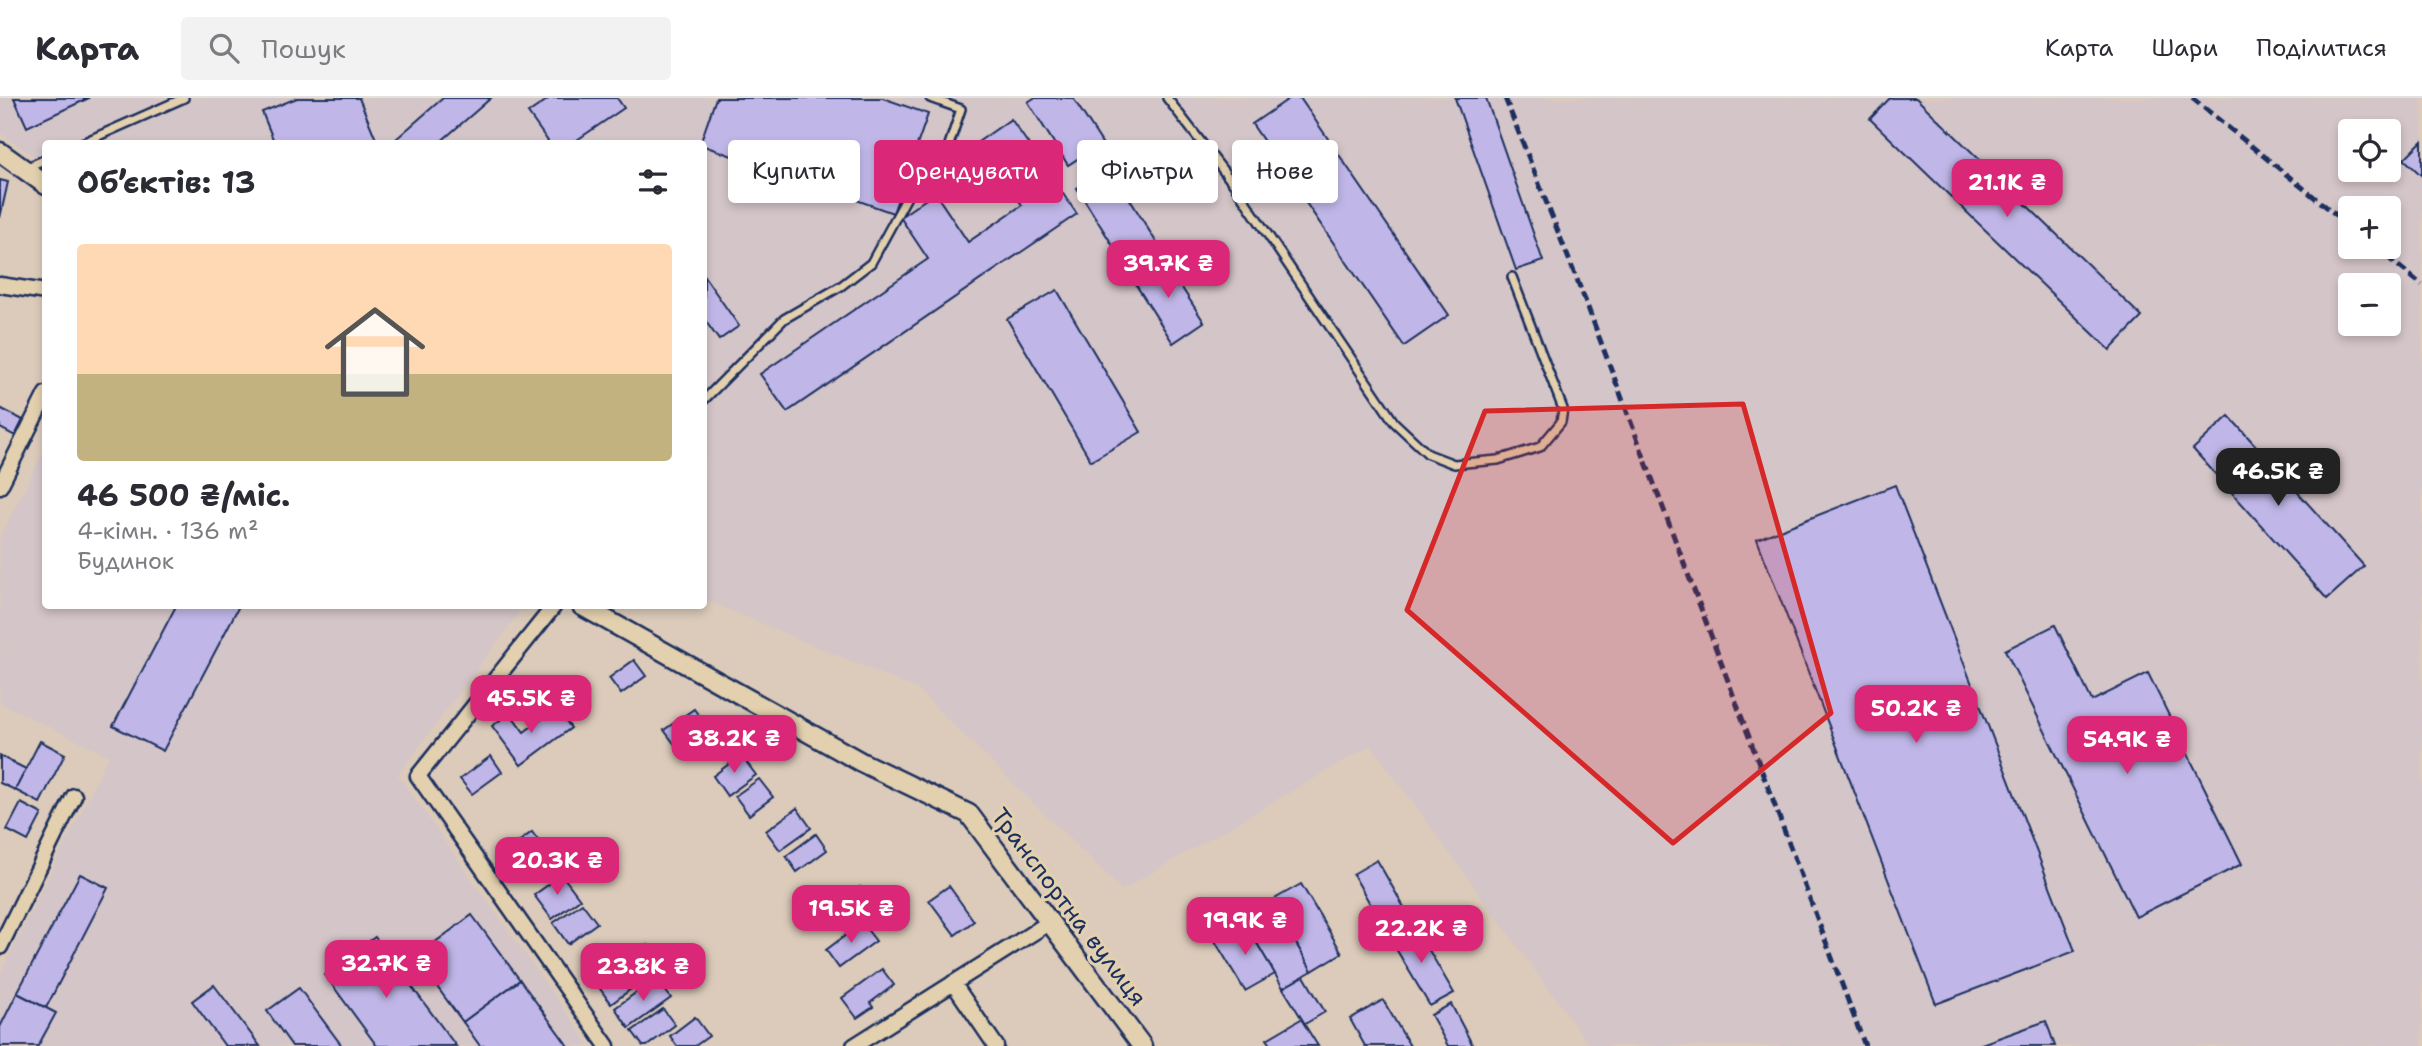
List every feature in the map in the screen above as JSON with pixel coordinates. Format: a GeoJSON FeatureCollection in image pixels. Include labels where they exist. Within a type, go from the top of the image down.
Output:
{"type":"FeatureCollection","features":[{"type":"Feature","properties":{"kind":"street"},"geometry":{"type":"LineString","coordinates":[[0,152],[42,182]]}},
{"type":"Feature","properties":{"kind":"street"},"geometry":{"type":"LineString","coordinates":[[0,285],[42,291]]}},
{"type":"Feature","properties":{"kind":"street"},"geometry":{"type":"LineString","coordinates":[[0,486],[42,402]]}},
{"type":"Feature","properties":{"kind":"street"},"geometry":{"type":"LineString","coordinates":[[552,609],[418,776],[607,1046]]}},
{"type":"Feature","properties":{"kind":"street","name":"Транспортна вулиця"},"geometry":{"type":"LineString","coordinates":[[587,609],[862,762],[969,814],[1142,1046]]}},
{"type":"Feature","properties":{"kind":"street"},"geometry":{"type":"LineString","coordinates":[[0,947],[74,796]]}},
{"type":"Feature","properties":{"kind":"street"},"geometry":{"type":"LineString","coordinates":[[854,1046],[1049,922]]}},
{"type":"Feature","properties":{"kind":"street"},"geometry":{"type":"LineString","coordinates":[[953,983],[996,1046]]}},
{"type":"Feature","properties":{"kind":"lane"},"geometry":{"type":"LineString","coordinates":[[89,140],[184,98]]}},
{"type":"Feature","properties":{"kind":"lane"},"geometry":{"type":"LineString","coordinates":[[707,397],[785,319],[841,286],[871,263],[914,184],[939,175],[961,109],[930,98]]}},
{"type":"Feature","properties":{"kind":"lane"},"geometry":{"type":"LineString","coordinates":[[1167,98],[1235,186],[1394,422],[1428,454],[1454,464],[1498,460],[1540,447],[1561,422],[1563,409],[1512,276]]}},
{"type":"Feature","properties":{"kind":"lane"},"geometry":{"type":"LineString","coordinates":[[24,168],[42,161]]}},
{"type":"Feature","properties":{"kind":"highlighted area"},"geometry":{"type":"Polygon","coordinates":[[[1743,404],[1831,713],[1673,843],[1407,610],[1485,411],[1743,404]]]}},
{"type":"Feature","properties":{"kind":"shaded area"},"geometry":{"type":"Polygon","coordinates":[[[0,98],[2422,98],[2422,1046],[1590,1046],[1371,745],[1122,890],[917,689],[707,600],[707,140],[42,140],[42,163],[0,133],[0,98]]]}},
{"type":"Feature","properties":{"kind":"shaded area"},"geometry":{"type":"Polygon","coordinates":[[[42,455],[42,609],[522,609],[398,775],[590,1046],[0,1046],[0,973],[109,756],[0,703],[0,537],[42,455]]]}},
{"type":"Feature","properties":{"kind":"building"},"geometry":{"type":"Polygon","coordinates":[[[14,98],[89,98],[27,127],[14,98]]]}},
{"type":"Feature","properties":{"kind":"building"},"geometry":{"type":"Polygon","coordinates":[[[297,98],[359,98],[376,140],[273,140],[262,112],[297,98]]]}},
{"type":"Feature","properties":{"kind":"building"},"geometry":{"type":"Polygon","coordinates":[[[443,98],[491,98],[443,140],[396,139],[443,98]]]}},
{"type":"Feature","properties":{"kind":"building"},"geometry":{"type":"Polygon","coordinates":[[[550,98],[617,98],[624,108],[577,140],[547,140],[528,113],[550,98]]]}},
{"type":"Feature","properties":{"kind":"building"},"geometry":{"type":"Polygon","coordinates":[[[716,98],[883,98],[928,114],[919,140],[874,140],[874,203],[897,203],[893,213],[860,201],[860,140],[728,140],[728,155],[707,147],[707,140],[701,140],[716,98]]]}},
{"type":"Feature","properties":{"kind":"building"},"geometry":{"type":"Polygon","coordinates":[[[1034,98],[1073,98],[1100,140],[1077,140],[1077,159],[1068,165],[1063,157],[1063,140],[1052,140],[1028,102],[1034,98]]]}},
{"type":"Feature","properties":{"kind":"building"},"geometry":{"type":"Polygon","coordinates":[[[1290,98],[1300,98],[1329,140],[1263,140],[1252,124],[1290,98]]]}},
{"type":"Feature","properties":{"kind":"building"},"geometry":{"type":"Polygon","coordinates":[[[1455,98],[1486,98],[1543,261],[1516,270],[1455,98]]]}},
{"type":"Feature","properties":{"kind":"building"},"geometry":{"type":"Polygon","coordinates":[[[1890,98],[1916,98],[2142,317],[2110,350],[1870,119],[1890,98]]]}},
{"type":"Feature","properties":{"kind":"building"},"geometry":{"type":"Polygon","coordinates":[[[1011,119],[1026,140],[981,140],[1011,119]]]}},
{"type":"Feature","properties":{"kind":"building"},"geometry":{"type":"Polygon","coordinates":[[[2422,141],[2422,176],[2404,159],[2422,141]]]}},
{"type":"Feature","properties":{"kind":"building"},"geometry":{"type":"Polygon","coordinates":[[[1338,153],[1449,315],[1404,346],[1306,203],[1338,203],[1338,153]]]}},
{"type":"Feature","properties":{"kind":"building"},"geometry":{"type":"Polygon","coordinates":[[[0,180],[8,182],[0,218],[0,180]]]}},
{"type":"Feature","properties":{"kind":"building"},"geometry":{"type":"Polygon","coordinates":[[[1063,194],[1077,214],[787,412],[760,374],[928,259],[900,217],[920,203],[942,203],[968,242],[1022,205],[1021,203],[1063,203],[1063,194]]]}},
{"type":"Feature","properties":{"kind":"building"},"geometry":{"type":"Polygon","coordinates":[[[1086,203],[1132,203],[1161,250],[1128,270],[1086,203]]]}},
{"type":"Feature","properties":{"kind":"building"},"geometry":{"type":"Polygon","coordinates":[[[1162,257],[1204,322],[1173,343],[1131,277],[1162,257]]]}},
{"type":"Feature","properties":{"kind":"building"},"geometry":{"type":"Polygon","coordinates":[[[707,280],[739,326],[719,340],[707,323],[707,280]]]}},
{"type":"Feature","properties":{"kind":"building"},"geometry":{"type":"Polygon","coordinates":[[[1057,290],[1141,432],[1091,461],[1007,319],[1057,290]]]}},
{"type":"Feature","properties":{"kind":"building"},"geometry":{"type":"Polygon","coordinates":[[[0,408],[23,420],[15,436],[0,428],[0,408]]]}},
{"type":"Feature","properties":{"kind":"building"},"geometry":{"type":"Polygon","coordinates":[[[2229,416],[2364,566],[2327,599],[2193,449],[2229,416]]]}},
{"type":"Feature","properties":{"kind":"building"},"geometry":{"type":"Polygon","coordinates":[[[1895,485],[2075,951],[1936,1004],[1757,539],[1895,485]]]}},
{"type":"Feature","properties":{"kind":"building"},"geometry":{"type":"Polygon","coordinates":[[[174,609],[237,609],[163,751],[113,726],[174,609]]]}},
{"type":"Feature","properties":{"kind":"building"},"geometry":{"type":"Polygon","coordinates":[[[2055,625],[2092,701],[2148,673],[2242,864],[2136,917],[2005,650],[2055,625]]]}},
{"type":"Feature","properties":{"kind":"building"},"geometry":{"type":"Polygon","coordinates":[[[634,660],[646,676],[621,694],[609,678],[634,660]]]}},
{"type":"Feature","properties":{"kind":"building"},"geometry":{"type":"Polygon","coordinates":[[[556,708],[571,728],[521,765],[492,726],[510,713],[524,732],[556,708]]]}},
{"type":"Feature","properties":{"kind":"building"},"geometry":{"type":"Polygon","coordinates":[[[694,709],[705,724],[676,746],[664,730],[694,709]]]}},
{"type":"Feature","properties":{"kind":"building"},"geometry":{"type":"Polygon","coordinates":[[[40,741],[65,754],[40,803],[15,790],[40,741]]]}},
{"type":"Feature","properties":{"kind":"building"},"geometry":{"type":"Polygon","coordinates":[[[741,755],[756,775],[727,796],[713,776],[741,755]]]}},
{"type":"Feature","properties":{"kind":"building"},"geometry":{"type":"Polygon","coordinates":[[[0,756],[26,769],[15,790],[0,783],[0,756]]]}},
{"type":"Feature","properties":{"kind":"building"},"geometry":{"type":"Polygon","coordinates":[[[491,756],[502,772],[472,794],[460,779],[491,756]]]}},
{"type":"Feature","properties":{"kind":"building"},"geometry":{"type":"Polygon","coordinates":[[[759,779],[773,797],[749,815],[735,796],[759,779]]]}},
{"type":"Feature","properties":{"kind":"building"},"geometry":{"type":"Polygon","coordinates":[[[21,803],[42,814],[28,841],[7,830],[21,803]]]}},
{"type":"Feature","properties":{"kind":"building"},"geometry":{"type":"Polygon","coordinates":[[[797,808],[811,828],[780,850],[766,831],[797,808]]]}},
{"type":"Feature","properties":{"kind":"building"},"geometry":{"type":"Polygon","coordinates":[[[532,832],[549,855],[522,875],[505,852],[532,832]]]}},
{"type":"Feature","properties":{"kind":"building"},"geometry":{"type":"Polygon","coordinates":[[[816,834],[827,850],[797,872],[786,856],[816,834]]]}},
{"type":"Feature","properties":{"kind":"building"},"geometry":{"type":"Polygon","coordinates":[[[1377,860],[1413,923],[1389,937],[1353,874],[1377,860]]]}},
{"type":"Feature","properties":{"kind":"building"},"geometry":{"type":"Polygon","coordinates":[[[80,874],[108,888],[46,1008],[17,993],[80,874]]]}},
{"type":"Feature","properties":{"kind":"building"},"geometry":{"type":"Polygon","coordinates":[[[562,875],[580,899],[552,919],[534,895],[562,875]]]}},
{"type":"Feature","properties":{"kind":"building"},"geometry":{"type":"Polygon","coordinates":[[[1301,884],[1342,953],[1312,971],[1271,901],[1301,884]]]}},
{"type":"Feature","properties":{"kind":"building"},"geometry":{"type":"Polygon","coordinates":[[[949,886],[974,921],[955,935],[929,900],[949,886]]]}},
{"type":"Feature","properties":{"kind":"building"},"geometry":{"type":"Polygon","coordinates":[[[860,887],[871,902],[850,917],[839,902],[860,887]]]}},
{"type":"Feature","properties":{"kind":"building"},"geometry":{"type":"Polygon","coordinates":[[[1271,901],[1312,971],[1283,988],[1242,918],[1271,901]]]}},
{"type":"Feature","properties":{"kind":"building"},"geometry":{"type":"Polygon","coordinates":[[[582,903],[597,923],[568,944],[553,923],[582,903]]]}},
{"type":"Feature","properties":{"kind":"building"},"geometry":{"type":"Polygon","coordinates":[[[472,915],[520,980],[463,1022],[415,957],[472,915]]]}},
{"type":"Feature","properties":{"kind":"building"},"geometry":{"type":"Polygon","coordinates":[[[862,923],[876,941],[839,968],[826,950],[862,923]]]}},
{"type":"Feature","properties":{"kind":"building"},"geometry":{"type":"Polygon","coordinates":[[[1245,923],[1275,974],[1245,991],[1215,941],[1245,923]]]}},
{"type":"Feature","properties":{"kind":"building"},"geometry":{"type":"Polygon","coordinates":[[[1413,923],[1454,993],[1430,1006],[1389,937],[1413,923]]]}},
{"type":"Feature","properties":{"kind":"building"},"geometry":{"type":"Polygon","coordinates":[[[375,937],[456,1046],[377,1046],[325,975],[375,937]]]}},
{"type":"Feature","properties":{"kind":"building"},"geometry":{"type":"Polygon","coordinates":[[[648,945],[663,965],[611,1004],[593,979],[618,961],[621,965],[648,945]]]}},
{"type":"Feature","properties":{"kind":"building"},"geometry":{"type":"Polygon","coordinates":[[[882,969],[894,985],[870,1003],[873,1007],[857,1018],[842,998],[882,969]]]}},
{"type":"Feature","properties":{"kind":"building"},"geometry":{"type":"Polygon","coordinates":[[[1304,976],[1325,1012],[1305,1024],[1283,988],[1304,976]]]}},
{"type":"Feature","properties":{"kind":"building"},"geometry":{"type":"Polygon","coordinates":[[[656,978],[671,998],[629,1028],[615,1008],[656,978]]]}},
{"type":"Feature","properties":{"kind":"building"},"geometry":{"type":"Polygon","coordinates":[[[520,980],[568,1046],[480,1046],[463,1022],[520,980]]]}},
{"type":"Feature","properties":{"kind":"building"},"geometry":{"type":"Polygon","coordinates":[[[214,985],[260,1046],[225,1046],[192,1001],[214,985]]]}},
{"type":"Feature","properties":{"kind":"building"},"geometry":{"type":"Polygon","coordinates":[[[299,988],[342,1046],[292,1046],[267,1011],[299,988]]]}},
{"type":"Feature","properties":{"kind":"building"},"geometry":{"type":"Polygon","coordinates":[[[17,993],[56,1013],[38,1046],[0,1046],[0,1027],[17,993]]]}},
{"type":"Feature","properties":{"kind":"building"},"geometry":{"type":"Polygon","coordinates":[[[1383,1000],[1410,1046],[1365,1046],[1350,1019],[1383,1000]]]}},
{"type":"Feature","properties":{"kind":"building"},"geometry":{"type":"Polygon","coordinates":[[[1451,1004],[1473,1046],[1448,1046],[1431,1015],[1451,1004]]]}},
{"type":"Feature","properties":{"kind":"building"},"geometry":{"type":"Polygon","coordinates":[[[663,1009],[675,1025],[647,1046],[643,1046],[632,1031],[663,1009]]]}},
{"type":"Feature","properties":{"kind":"building"},"geometry":{"type":"Polygon","coordinates":[[[695,1017],[709,1036],[695,1046],[677,1046],[670,1036],[695,1017]]]}},
{"type":"Feature","properties":{"kind":"building"},"geometry":{"type":"Polygon","coordinates":[[[1301,1019],[1318,1046],[1272,1046],[1267,1039],[1301,1019]]]}},
{"type":"Feature","properties":{"kind":"building"},"geometry":{"type":"Polygon","coordinates":[[[2046,1021],[2055,1046],[1976,1046],[2046,1021]]]}},
{"type":"Feature","properties":{"kind":"railway"},"geometry":{"type":"LineString","coordinates":[[1505,98],[1587,305],[1865,1046]]}},
{"type":"Feature","properties":{"kind":"railway"},"geometry":{"type":"LineString","coordinates":[[2192,98],[2338,216]]}},
{"type":"Feature","properties":{"kind":"railway"},"geometry":{"type":"LineString","coordinates":[[2390,259],[2422,285]]}}]}
